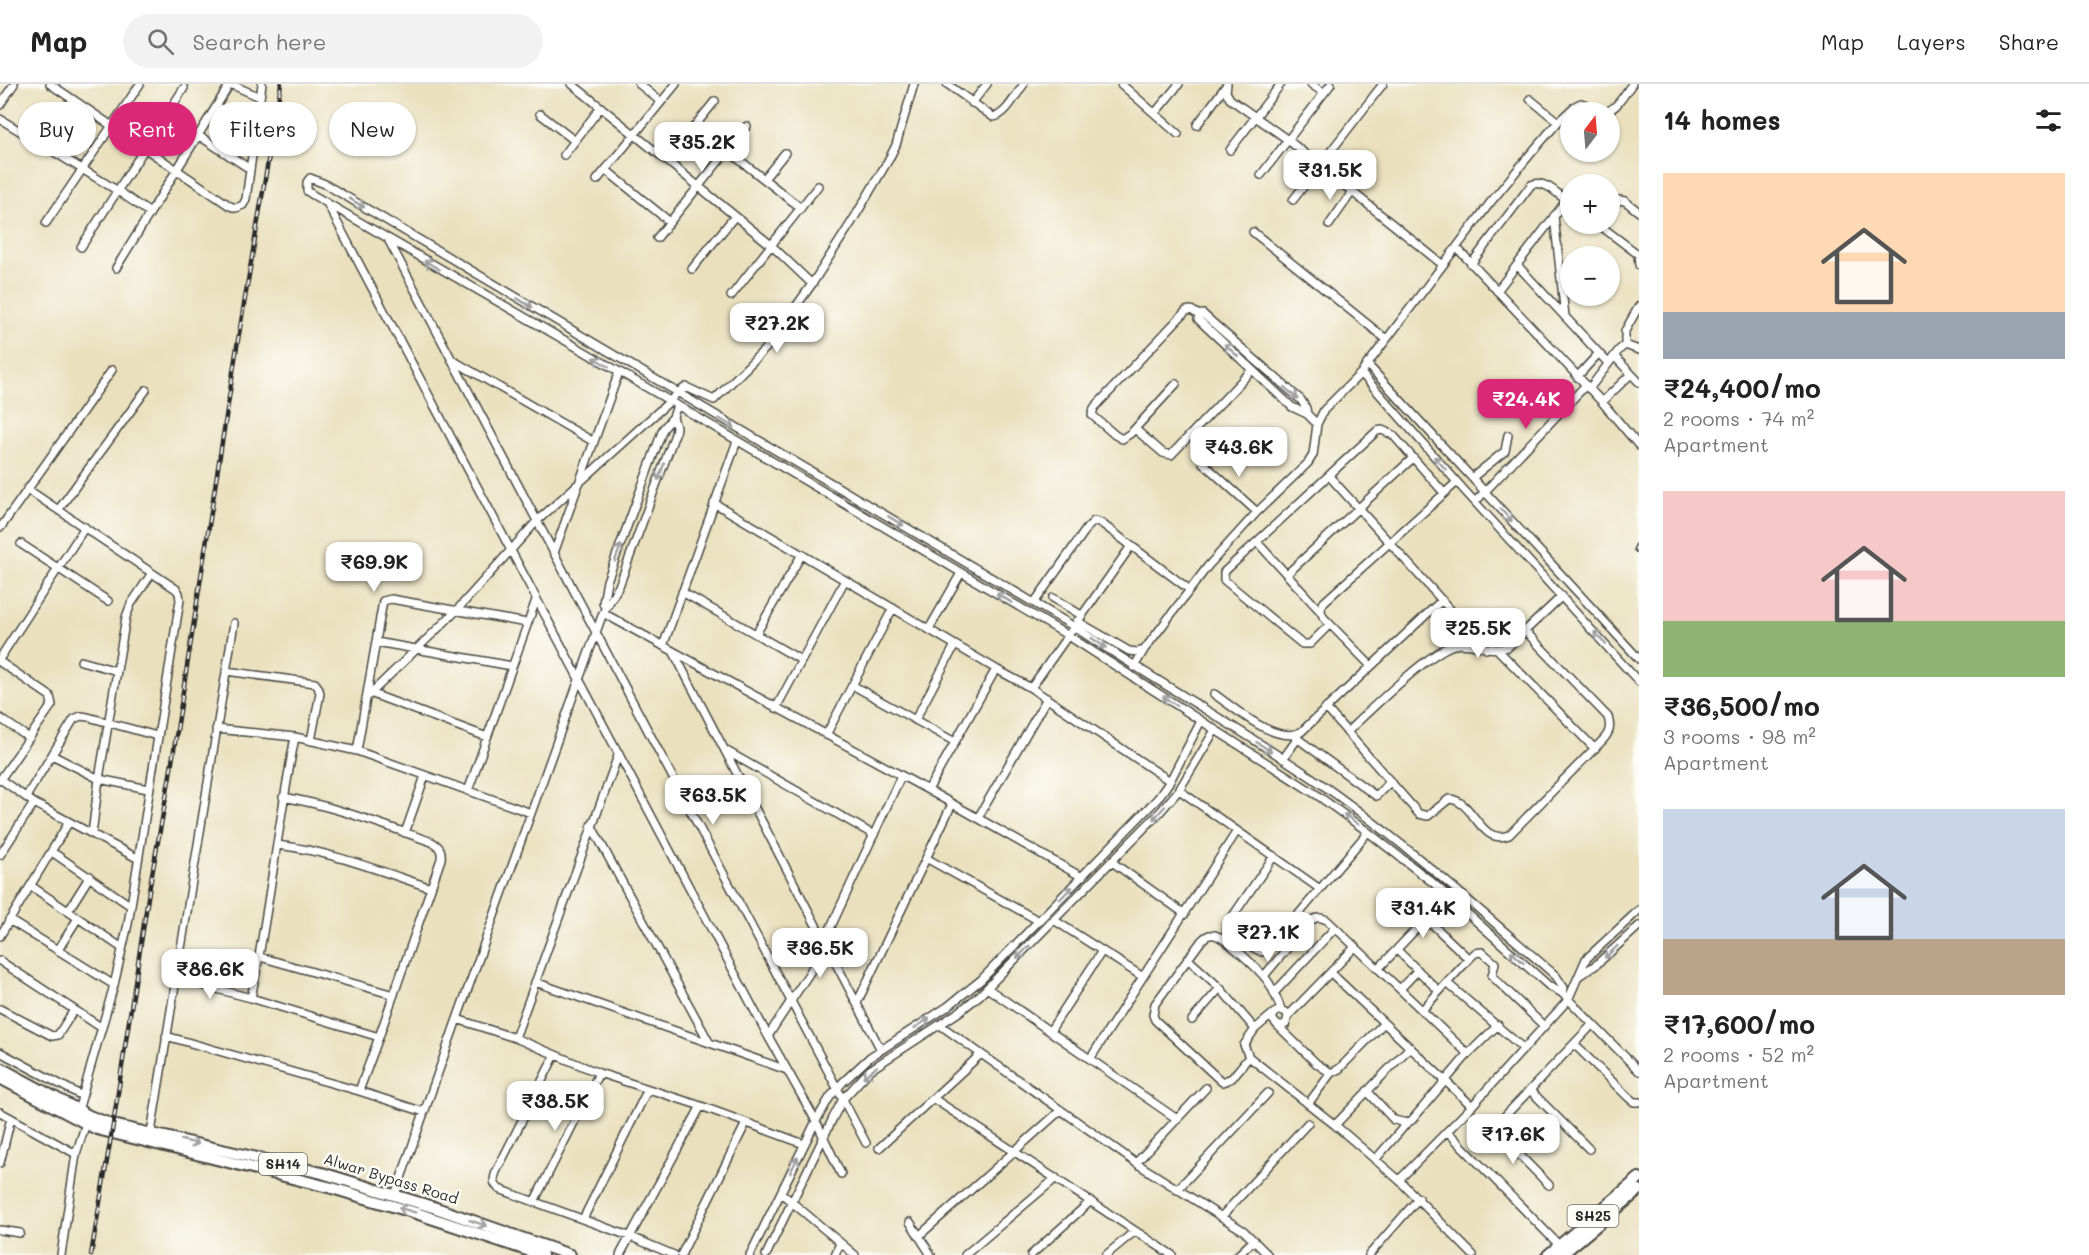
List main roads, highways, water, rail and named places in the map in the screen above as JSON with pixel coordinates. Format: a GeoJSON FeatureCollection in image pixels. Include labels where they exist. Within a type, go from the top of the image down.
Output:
{"type":"FeatureCollection","features":[{"type":"Feature","properties":{"kind":"main road","name":"Alwar Bypass Road"},"geometry":{"type":"LineString","coordinates":[[0,1068],[78,1111],[87,1120],[322,1173],[395,1195],[570,1255]]}},
{"type":"Feature","properties":{"kind":"main road","name":"Alwar Bypass Road"},"geometry":{"type":"LineString","coordinates":[[0,1078],[118,1136],[332,1188],[542,1255]]}},
{"type":"Feature","properties":{"kind":"main road","name":"SH25"},"geometry":{"type":"LineString","coordinates":[[1560,1250],[1639,1178]]}},
{"type":"Feature","properties":{"kind":"main road","name":"SH25"},"geometry":{"type":"LineString","coordinates":[[1548,1255],[1560,1250],[1639,1190]]}},
{"type":"Feature","properties":{"kind":"railway"},"geometry":{"type":"LineString","coordinates":[[91,1255],[281,84]]}}]}
